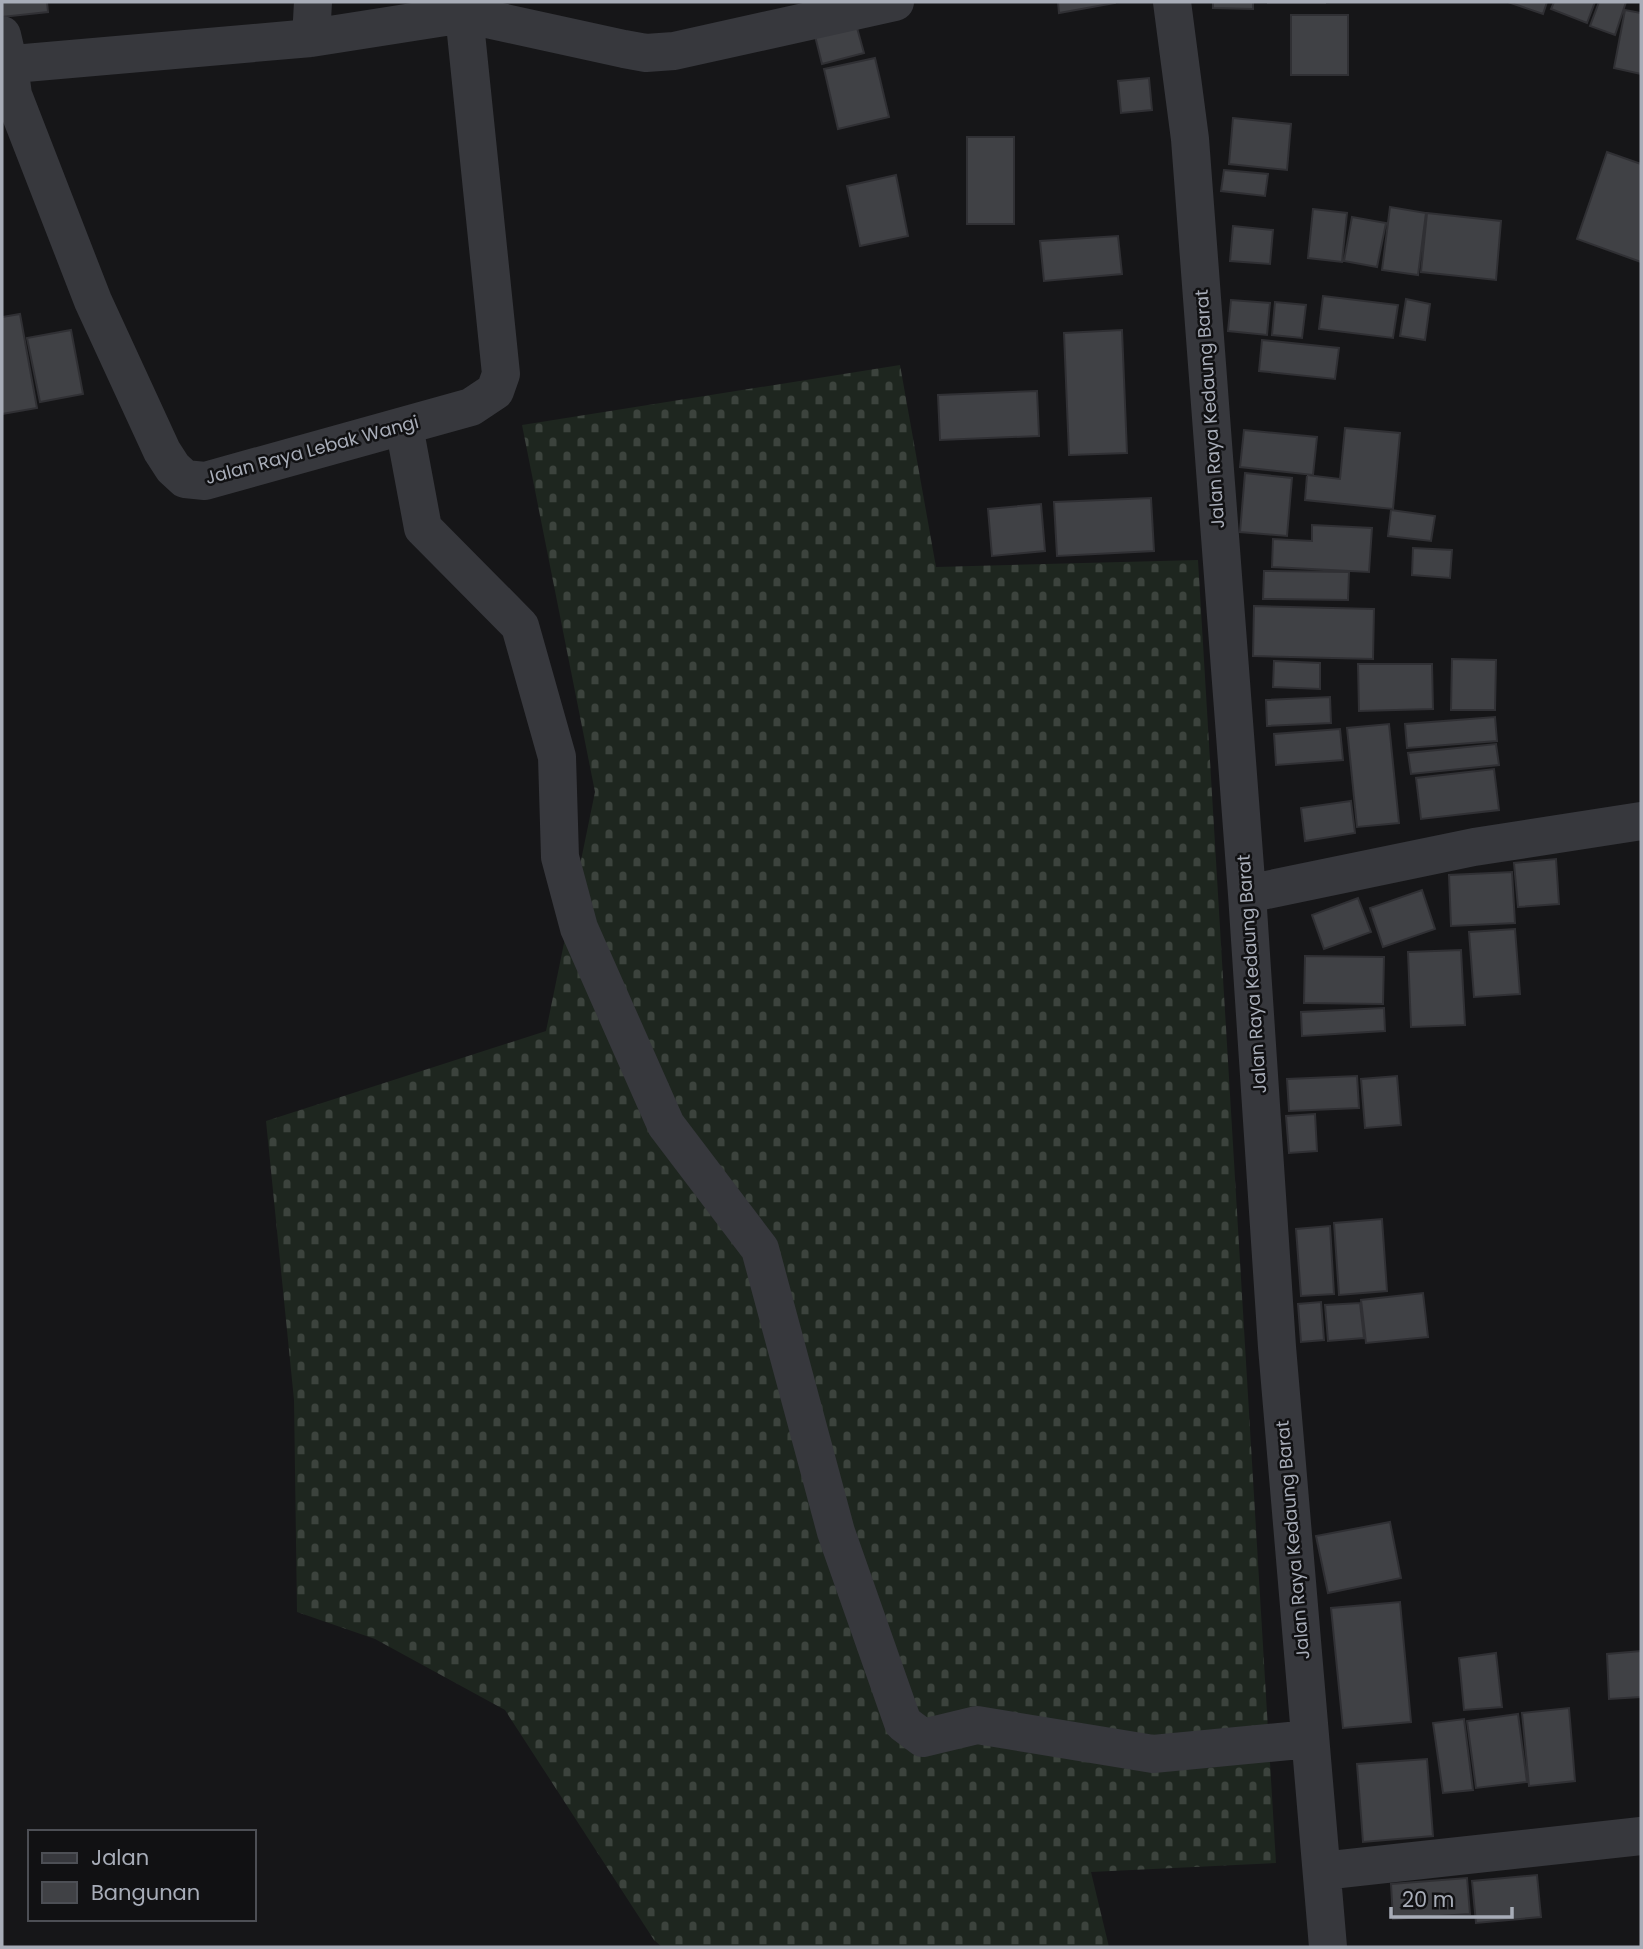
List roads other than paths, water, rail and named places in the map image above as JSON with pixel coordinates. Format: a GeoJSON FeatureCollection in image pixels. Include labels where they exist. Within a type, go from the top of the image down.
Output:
{"type":"FeatureCollection","features":[{"type":"Feature","properties":{"kind":"street"},"geometry":{"type":"LineString","coordinates":[[4,55],[312,20],[464,14],[646,53],[674,51],[894,2]]}},
{"type":"Feature","properties":{"kind":"street","name":"Jalan Raya Kedaung Barat"},"geometry":{"type":"LineString","coordinates":[[1172,2],[1190,139],[1247,894],[1276,1334],[1328,1947]]}},
{"type":"Feature","properties":{"kind":"street","name":"Jalan Raya Lebak Wangi"},"geometry":{"type":"LineString","coordinates":[[4,55],[13,95],[93,300],[162,451],[173,468],[185,479],[205,481],[471,407],[495,391],[501,374],[464,14]]}},
{"type":"Feature","properties":{"kind":"street"},"geometry":{"type":"LineString","coordinates":[[404,426],[423,528],[520,626],[557,757],[560,858],[579,928],[666,1125],[760,1249],[836,1532],[903,1723],[923,1738],[976,1725],[1153,1754],[1310,1739]]}},
{"type":"Feature","properties":{"kind":"street"},"geometry":{"type":"LineString","coordinates":[[1247,894],[1474,847],[1641,821]]}},
{"type":"Feature","properties":{"kind":"street"},"geometry":{"type":"LineString","coordinates":[[1322,1871],[1641,1836]]}}]}
